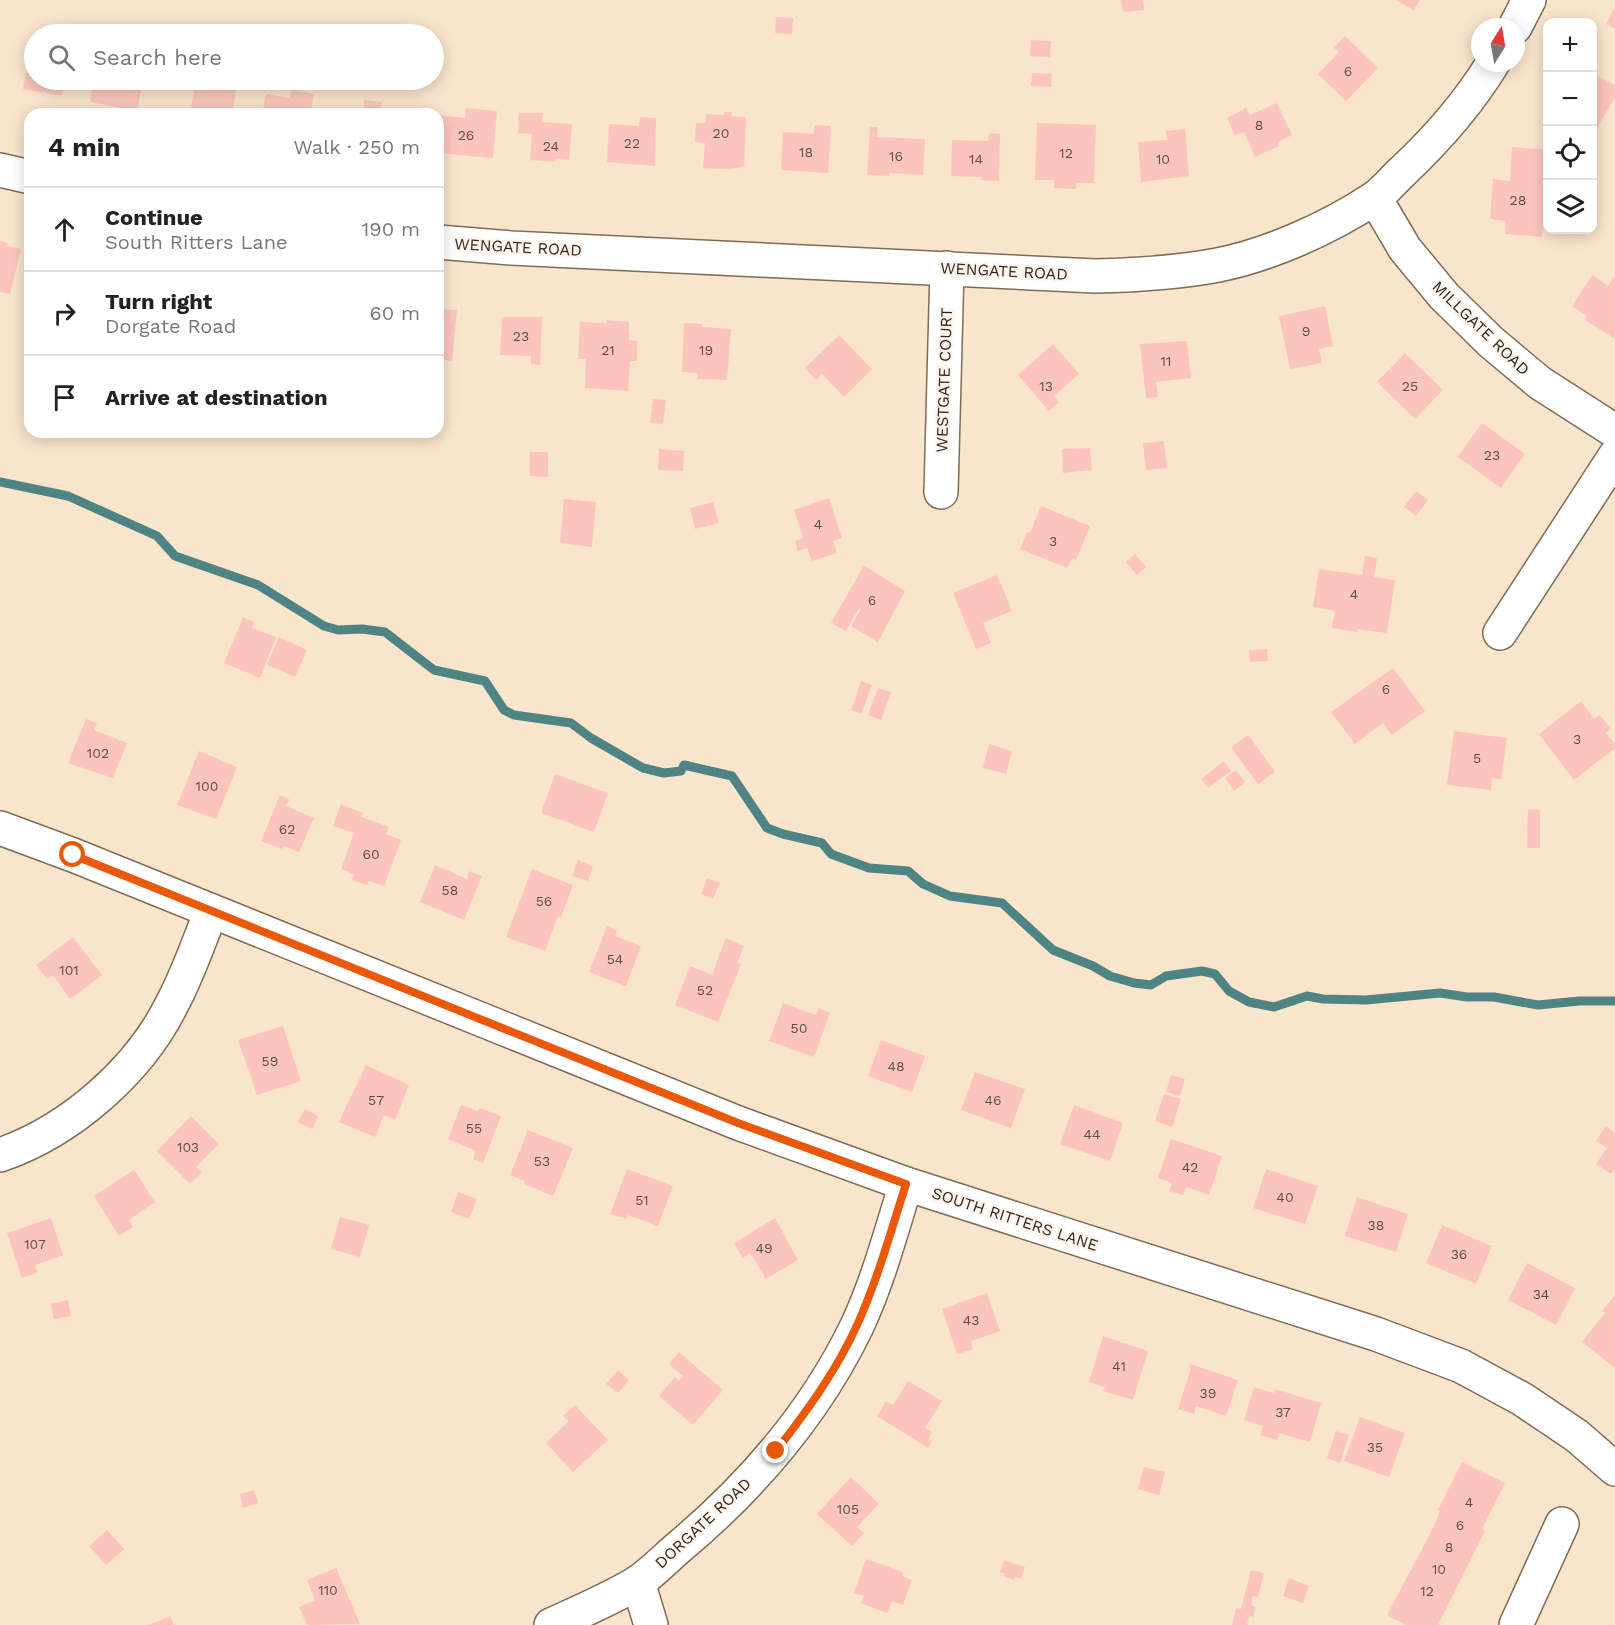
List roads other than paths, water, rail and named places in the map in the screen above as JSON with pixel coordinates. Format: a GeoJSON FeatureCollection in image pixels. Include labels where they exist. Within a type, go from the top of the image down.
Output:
{"type":"FeatureCollection","features":[{"type":"Feature","properties":{"kind":"street"},"geometry":{"type":"LineString","coordinates":[[1520,18],[1529,0]]}},
{"type":"Feature","properties":{"kind":"street","name":"WENGATE ROAD"},"geometry":{"type":"LineString","coordinates":[[444,242],[1095,276],[1153,274],[1219,264],[1273,248],[1324,226],[1374,198],[1433,143],[1475,93],[1488,72]]}},
{"type":"Feature","properties":{"kind":"street"},"geometry":{"type":"LineString","coordinates":[[0,170],[24,176]]}},
{"type":"Feature","properties":{"kind":"street","name":"MILLGATE ROAD"},"geometry":{"type":"LineString","coordinates":[[1374,198],[1405,249],[1444,296],[1491,342],[1540,383],[1615,431]]}},
{"type":"Feature","properties":{"kind":"street","name":"WESTGATE COURT"},"geometry":{"type":"LineString","coordinates":[[941,492],[947,268]]}},
{"type":"Feature","properties":{"kind":"street"},"geometry":{"type":"LineString","coordinates":[[1500,633],[1615,456]]}},
{"type":"Feature","properties":{"kind":"street","name":"SOUTH RITTERS LANE"},"geometry":{"type":"LineString","coordinates":[[0,828],[73,855],[738,1123],[906,1184],[1376,1334],[1461,1366],[1532,1406],[1577,1436],[1615,1469]]}},
{"type":"Feature","properties":{"kind":"street"},"geometry":{"type":"LineString","coordinates":[[0,1155],[22,1148],[54,1130],[87,1106],[121,1075],[147,1045],[172,1005],[212,911]]}},
{"type":"Feature","properties":{"kind":"street","name":"DORGATE ROAD"},"geometry":{"type":"LineString","coordinates":[[551,1625],[638,1582],[743,1488],[776,1451],[810,1407],[857,1325],[878,1275],[906,1184]]}},
{"type":"Feature","properties":{"kind":"street"},"geometry":{"type":"LineString","coordinates":[[1516,1625],[1562,1524]]}},
{"type":"Feature","properties":{"kind":"street"},"geometry":{"type":"LineString","coordinates":[[638,1582],[651,1625]]}},
{"type":"Feature","properties":{"kind":"waterway"},"geometry":{"type":"LineString","coordinates":[[0,482],[68,496],[157,536],[175,556],[258,585],[324,626],[338,630],[362,629],[385,632],[434,670],[485,681],[504,710],[514,715],[571,723],[591,738],[643,768],[664,773],[681,771],[684,765],[732,776],[767,828],[822,843],[831,854],[869,868],[908,871],[923,884],[950,896],[1002,903],[1053,950],[1093,966],[1110,976],[1151,985],[1166,976],[1202,971],[1215,974],[1229,991],[1249,1002],[1274,1007],[1307,996],[1323,999],[1366,1000],[1440,993],[1467,997],[1494,997],[1538,1005],[1579,1001],[1615,1001]]}}]}
